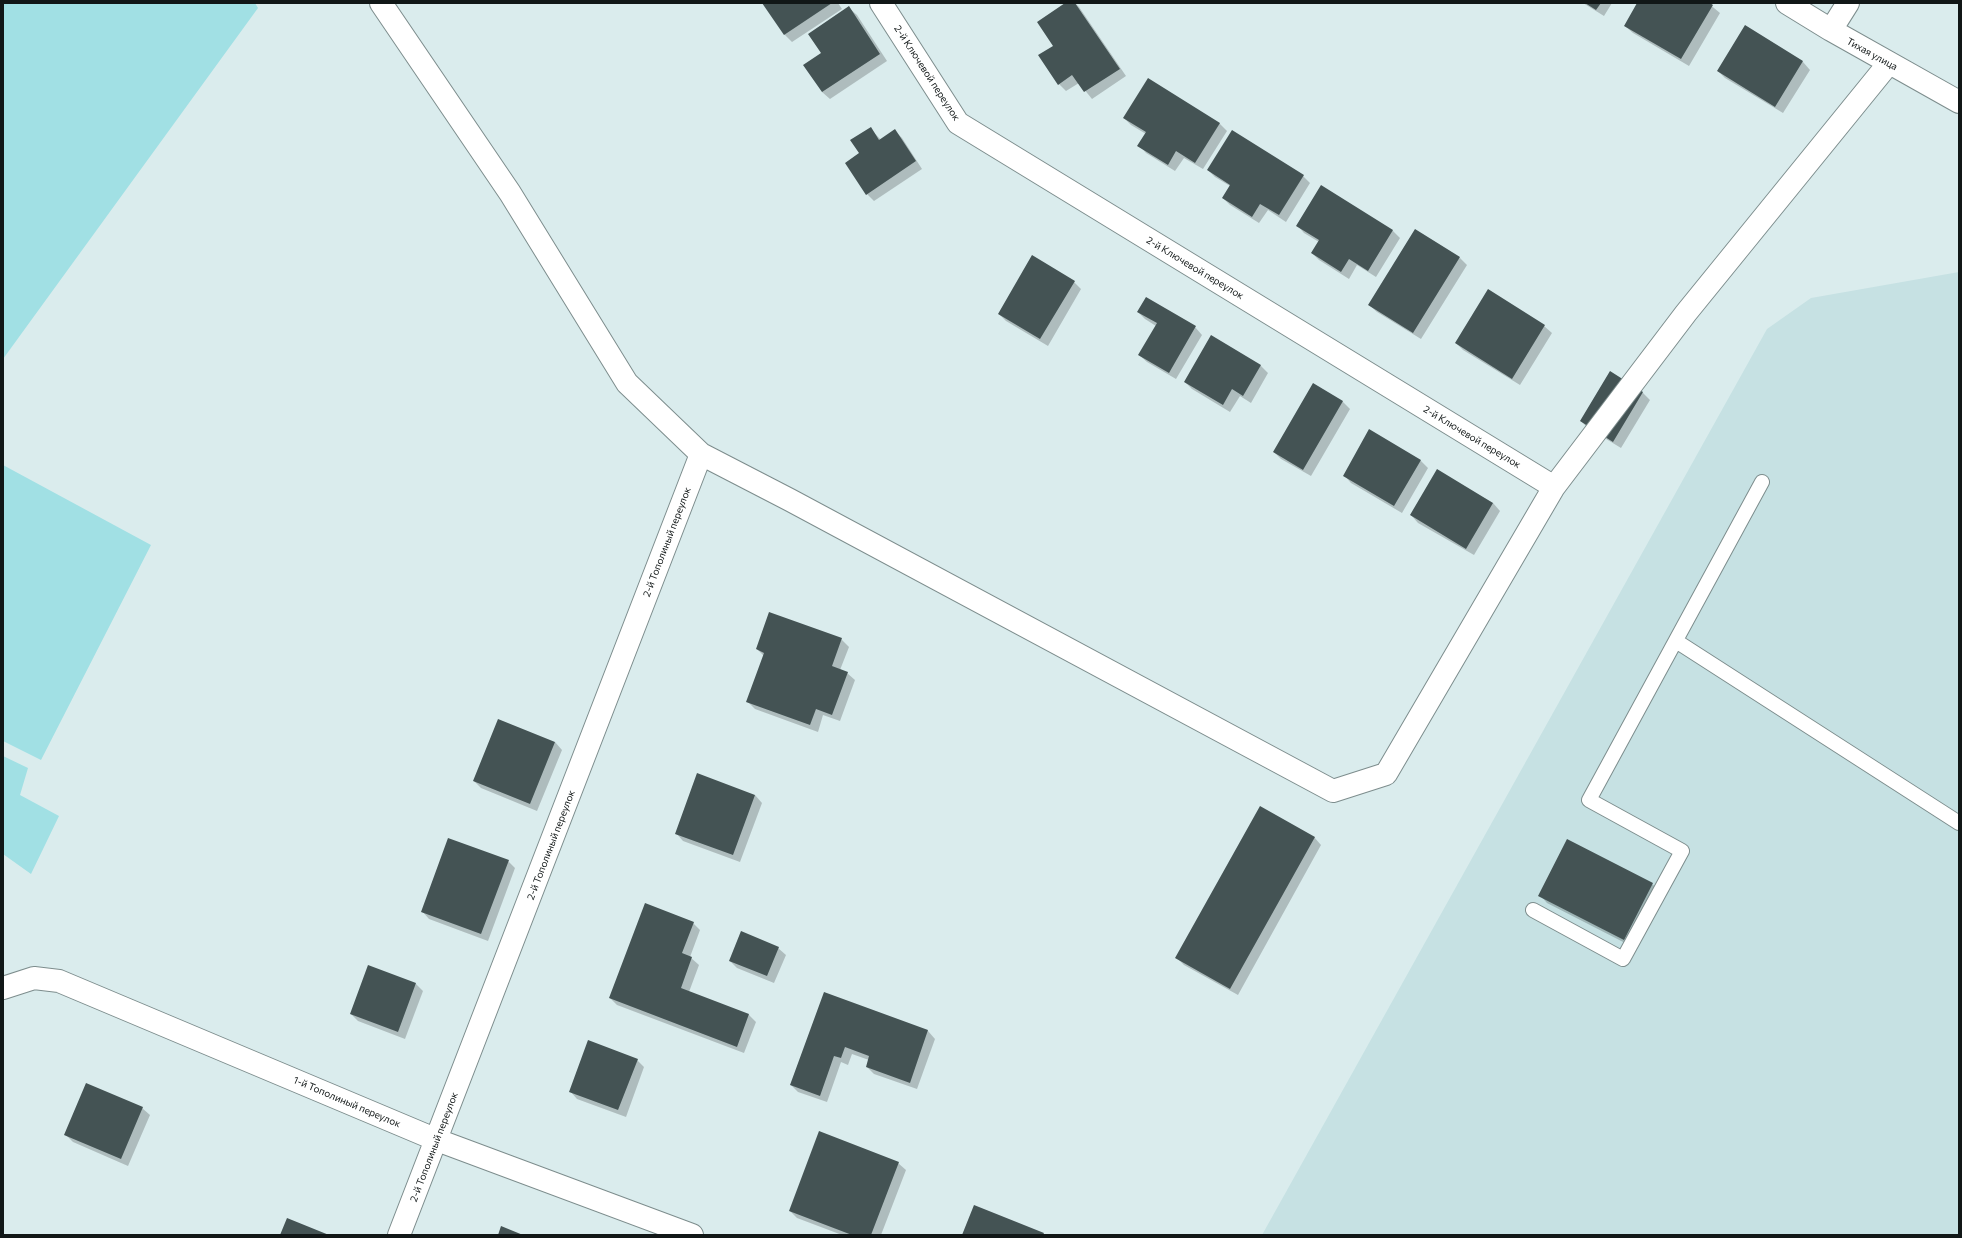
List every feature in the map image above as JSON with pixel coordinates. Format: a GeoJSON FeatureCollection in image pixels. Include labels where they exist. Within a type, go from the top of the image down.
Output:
{"type":"FeatureCollection","features":[{"type":"Feature","properties":{"kind":"street"},"geometry":{"type":"LineString","coordinates":[[381,3],[510,193],[627,384],[701,454],[1333,791],[1386,774],[1554,487],[1686,313],[1889,63]]}},
{"type":"Feature","properties":{"kind":"street","name":"2-й Ключевой переулок"},"geometry":{"type":"LineString","coordinates":[[881,3],[958,123],[1554,487]]}},
{"type":"Feature","properties":{"kind":"street","name":"Тихая улица"},"geometry":{"type":"LineString","coordinates":[[1786,3],[1959,102]]}},
{"type":"Feature","properties":{"kind":"street"},"geometry":{"type":"LineString","coordinates":[[1831,30],[1848,3]]}},
{"type":"Feature","properties":{"kind":"street","name":"2-й Тополиный переулок"},"geometry":{"type":"LineString","coordinates":[[399,1235],[701,454]]}},
{"type":"Feature","properties":{"kind":"street","name":"1-й Тополиный переулок"},"geometry":{"type":"LineString","coordinates":[[3,988],[34,978],[59,981],[437,1140],[692,1235]]}},
{"type":"Feature","properties":{"kind":"lane"},"geometry":{"type":"LineString","coordinates":[[1533,910],[1624,959],[1682,851],[1589,800],[1762,482]]}},
{"type":"Feature","properties":{"kind":"lane"},"geometry":{"type":"LineString","coordinates":[[1676,641],[1959,823]]}},
{"type":"Feature","properties":{"kind":"shaded area"},"geometry":{"type":"Polygon","coordinates":[[[3,3],[255,3],[258,8],[3,359],[3,3]]]}},
{"type":"Feature","properties":{"kind":"shaded area"},"geometry":{"type":"Polygon","coordinates":[[[1959,272],[1959,1235],[1262,1235],[1767,329],[1811,298],[1959,272]]]}},
{"type":"Feature","properties":{"kind":"shaded area"},"geometry":{"type":"Polygon","coordinates":[[[3,465],[151,545],[41,760],[3,741],[3,465]]]}},
{"type":"Feature","properties":{"kind":"shaded area"},"geometry":{"type":"Polygon","coordinates":[[[3,756],[28,768],[20,795],[59,816],[31,874],[3,854],[3,756]]]}},
{"type":"Feature","properties":{"kind":"building"},"geometry":{"type":"Polygon","coordinates":[[[762,3],[832,3],[784,35],[762,3]]]}},
{"type":"Feature","properties":{"kind":"building"},"geometry":{"type":"Polygon","coordinates":[[[1065,3],[1075,3],[1120,69],[1084,92],[1072,75],[1058,85],[1038,55],[1053,46],[1037,22],[1065,3]]]}},
{"type":"Feature","properties":{"kind":"building"},"geometry":{"type":"Polygon","coordinates":[[[1585,3],[1601,3],[1596,10],[1585,3]]]}},
{"type":"Feature","properties":{"kind":"building"},"geometry":{"type":"Polygon","coordinates":[[[1637,3],[1710,3],[1713,5],[1681,59],[1624,26],[1637,3]]]}},
{"type":"Feature","properties":{"kind":"building"},"geometry":{"type":"Polygon","coordinates":[[[849,6],[880,54],[822,92],[803,65],[821,53],[808,34],[849,6]]]}},
{"type":"Feature","properties":{"kind":"building"},"geometry":{"type":"Polygon","coordinates":[[[1745,25],[1803,61],[1775,107],[1717,71],[1745,25]]]}},
{"type":"Feature","properties":{"kind":"building"},"geometry":{"type":"Polygon","coordinates":[[[1148,78],[1220,123],[1195,163],[1176,151],[1168,165],[1137,146],[1146,132],[1123,118],[1148,78]]]}},
{"type":"Feature","properties":{"kind":"building"},"geometry":{"type":"Polygon","coordinates":[[[871,127],[879,140],[895,129],[916,161],[866,195],[845,163],[859,153],[850,140],[871,127]]]}},
{"type":"Feature","properties":{"kind":"building"},"geometry":{"type":"Polygon","coordinates":[[[1232,130],[1304,175],[1279,215],[1260,204],[1252,217],[1222,198],[1230,185],[1207,170],[1232,130]]]}},
{"type":"Feature","properties":{"kind":"building"},"geometry":{"type":"Polygon","coordinates":[[[1321,185],[1393,230],[1368,271],[1349,259],[1341,272],[1311,253],[1319,240],[1296,226],[1321,185]]]}},
{"type":"Feature","properties":{"kind":"building"},"geometry":{"type":"Polygon","coordinates":[[[1415,229],[1460,257],[1413,333],[1368,305],[1415,229]]]}},
{"type":"Feature","properties":{"kind":"building"},"geometry":{"type":"Polygon","coordinates":[[[1032,255],[1075,281],[1040,339],[998,314],[1032,255]]]}},
{"type":"Feature","properties":{"kind":"building"},"geometry":{"type":"Polygon","coordinates":[[[1488,289],[1545,325],[1512,379],[1455,343],[1488,289]]]}},
{"type":"Feature","properties":{"kind":"building"},"geometry":{"type":"Polygon","coordinates":[[[1146,297],[1196,326],[1169,373],[1138,355],[1157,323],[1137,312],[1146,297]]]}},
{"type":"Feature","properties":{"kind":"building"},"geometry":{"type":"Polygon","coordinates":[[[1211,335],[1261,365],[1243,396],[1232,389],[1223,405],[1184,382],[1211,335]]]}},
{"type":"Feature","properties":{"kind":"building"},"geometry":{"type":"Polygon","coordinates":[[[1610,371],[1643,392],[1613,442],[1580,421],[1610,371]]]}},
{"type":"Feature","properties":{"kind":"building"},"geometry":{"type":"Polygon","coordinates":[[[1313,383],[1343,401],[1303,470],[1273,452],[1313,383]]]}},
{"type":"Feature","properties":{"kind":"building"},"geometry":{"type":"Polygon","coordinates":[[[1369,429],[1421,460],[1394,506],[1343,476],[1369,429]]]}},
{"type":"Feature","properties":{"kind":"building"},"geometry":{"type":"Polygon","coordinates":[[[1437,469],[1493,503],[1466,549],[1410,515],[1437,469]]]}},
{"type":"Feature","properties":{"kind":"building"},"geometry":{"type":"Polygon","coordinates":[[[769,612],[842,638],[832,666],[848,672],[832,715],[816,709],[810,725],[746,702],[764,653],[756,649],[769,612]]]}},
{"type":"Feature","properties":{"kind":"building"},"geometry":{"type":"Polygon","coordinates":[[[498,719],[555,742],[530,804],[473,781],[498,719]]]}},
{"type":"Feature","properties":{"kind":"building"},"geometry":{"type":"Polygon","coordinates":[[[697,773],[755,795],[733,855],[675,834],[697,773]]]}},
{"type":"Feature","properties":{"kind":"building"},"geometry":{"type":"Polygon","coordinates":[[[1260,806],[1315,837],[1230,989],[1175,958],[1260,806]]]}},
{"type":"Feature","properties":{"kind":"building"},"geometry":{"type":"Polygon","coordinates":[[[448,838],[509,860],[481,934],[421,912],[448,838]]]}},
{"type":"Feature","properties":{"kind":"building"},"geometry":{"type":"Polygon","coordinates":[[[1567,839],[1653,883],[1624,940],[1538,896],[1567,839]]]}},
{"type":"Feature","properties":{"kind":"building"},"geometry":{"type":"Polygon","coordinates":[[[645,903],[694,922],[682,953],[692,957],[681,988],[749,1014],[737,1047],[609,998],[645,903]]]}},
{"type":"Feature","properties":{"kind":"building"},"geometry":{"type":"Polygon","coordinates":[[[741,931],[779,947],[767,976],[729,961],[741,931]]]}},
{"type":"Feature","properties":{"kind":"building"},"geometry":{"type":"Polygon","coordinates":[[[368,965],[416,983],[398,1032],[350,1014],[368,965]]]}},
{"type":"Feature","properties":{"kind":"building"},"geometry":{"type":"Polygon","coordinates":[[[824,992],[928,1030],[910,1083],[866,1067],[869,1056],[845,1047],[841,1058],[834,1056],[820,1096],[790,1085],[824,992]]]}},
{"type":"Feature","properties":{"kind":"building"},"geometry":{"type":"Polygon","coordinates":[[[588,1040],[638,1059],[618,1110],[569,1092],[588,1040]]]}},
{"type":"Feature","properties":{"kind":"building"},"geometry":{"type":"Polygon","coordinates":[[[86,1083],[143,1107],[121,1159],[64,1135],[86,1083]]]}},
{"type":"Feature","properties":{"kind":"building"},"geometry":{"type":"Polygon","coordinates":[[[819,1131],[899,1162],[871,1235],[852,1235],[789,1211],[819,1131]]]}},
{"type":"Feature","properties":{"kind":"building"},"geometry":{"type":"Polygon","coordinates":[[[974,1205],[1044,1233],[1043,1235],[962,1235],[974,1205]]]}},
{"type":"Feature","properties":{"kind":"building"},"geometry":{"type":"Polygon","coordinates":[[[287,1218],[329,1235],[280,1235],[287,1218]]]}},
{"type":"Feature","properties":{"kind":"building"},"geometry":{"type":"Polygon","coordinates":[[[501,1226],[523,1235],[498,1235],[501,1226]]]}}]}
